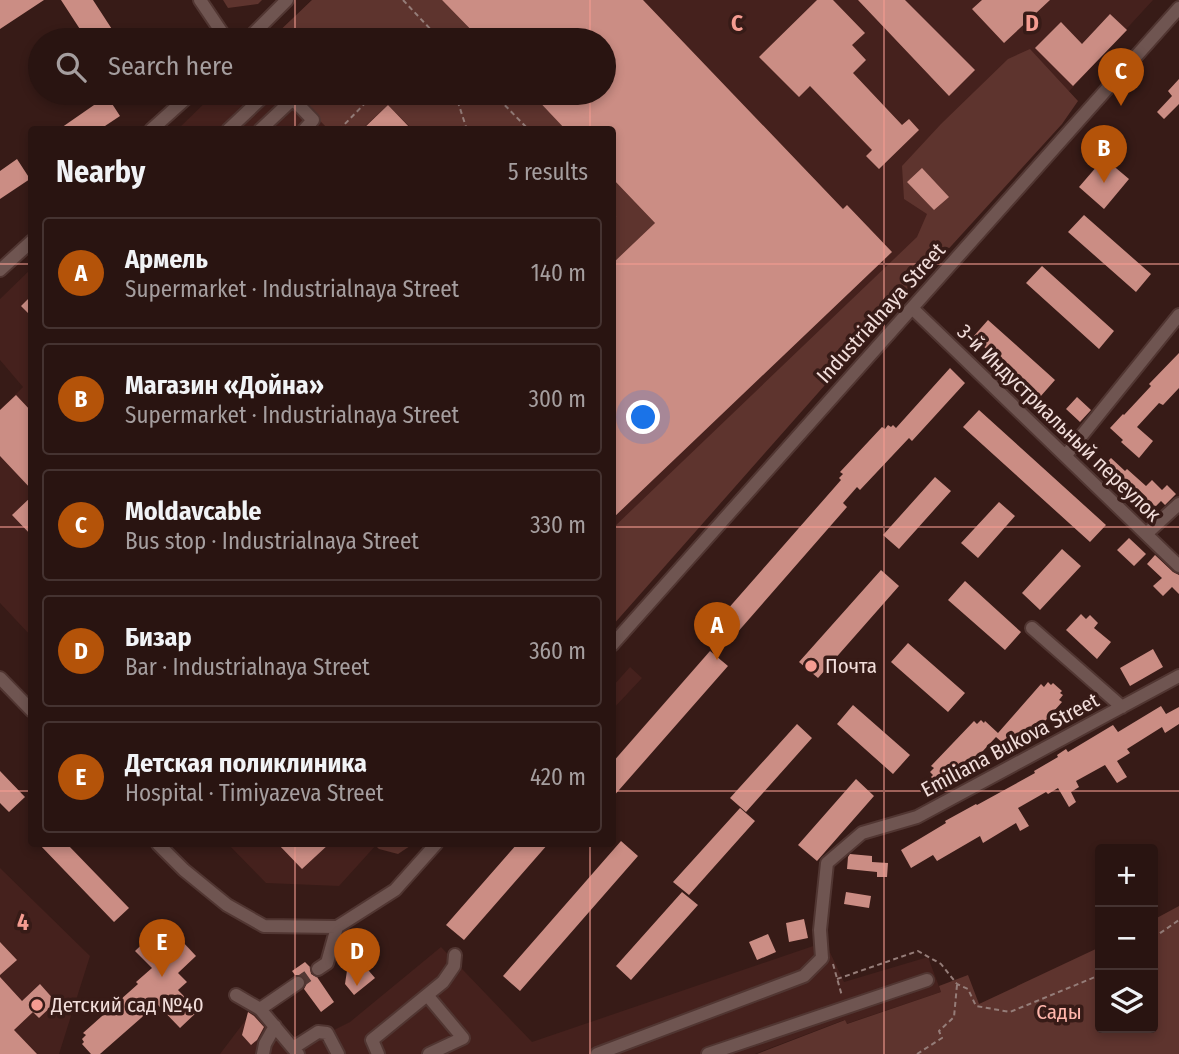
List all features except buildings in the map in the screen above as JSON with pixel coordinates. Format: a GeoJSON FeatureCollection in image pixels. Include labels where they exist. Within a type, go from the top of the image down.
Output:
{"type":"FeatureCollection","features":[{"type":"Feature","properties":{"kind":"street"},"geometry":{"type":"LineString","coordinates":[[200,0],[219,28]]}},
{"type":"Feature","properties":{"kind":"street"},"geometry":{"type":"LineString","coordinates":[[259,28],[287,0]]}},
{"type":"Feature","properties":{"kind":"street","name":"Industrialnaya Street"},"geometry":{"type":"LineString","coordinates":[[616,641],[1179,8]]}},
{"type":"Feature","properties":{"kind":"street"},"geometry":{"type":"LineString","coordinates":[[155,126],[179,105]]}},
{"type":"Feature","properties":{"kind":"street"},"geometry":{"type":"LineString","coordinates":[[232,126],[254,105]]}},
{"type":"Feature","properties":{"kind":"street"},"geometry":{"type":"LineString","coordinates":[[264,126],[282,105]]}},
{"type":"Feature","properties":{"kind":"street"},"geometry":{"type":"LineString","coordinates":[[299,105],[313,120],[308,126]]}},
{"type":"Feature","properties":{"kind":"street"},"geometry":{"type":"LineString","coordinates":[[0,270],[28,245]]}},
{"type":"Feature","properties":{"kind":"street","name":"3-й Индустриальный переулок"},"geometry":{"type":"LineString","coordinates":[[912,308],[1179,566]]}},
{"type":"Feature","properties":{"kind":"street"},"geometry":{"type":"LineString","coordinates":[[1066,455],[1179,315]]}},
{"type":"Feature","properties":{"kind":"street"},"geometry":{"type":"LineString","coordinates":[[1146,534],[1179,504]]}},
{"type":"Feature","properties":{"kind":"street","name":"Emiliana Bukova Street"},"geometry":{"type":"LineString","coordinates":[[1032,628],[1122,707]]}},
{"type":"Feature","properties":{"kind":"street","name":"Emiliana Bukova Street"},"geometry":{"type":"LineString","coordinates":[[597,1054],[804,976],[822,958],[820,930],[827,863],[862,833],[917,817],[1179,676]]}},
{"type":"Feature","properties":{"kind":"street"},"geometry":{"type":"LineString","coordinates":[[0,678],[28,707]]}},
{"type":"Feature","properties":{"kind":"street"},"geometry":{"type":"LineString","coordinates":[[161,847],[227,905],[264,926],[337,927],[395,890],[433,847]]}},
{"type":"Feature","properties":{"kind":"street"},"geometry":{"type":"LineString","coordinates":[[318,969],[327,962],[337,927]]}},
{"type":"Feature","properties":{"kind":"street"},"geometry":{"type":"LineString","coordinates":[[378,1054],[372,1040],[443,982],[454,967],[455,955]]}},
{"type":"Feature","properties":{"kind":"street"},"geometry":{"type":"LineString","coordinates":[[708,1054],[927,980]]}},
{"type":"Feature","properties":{"kind":"street"},"geometry":{"type":"LineString","coordinates":[[260,1009],[298,983]]}},
{"type":"Feature","properties":{"kind":"street"},"geometry":{"type":"LineString","coordinates":[[236,995],[260,1009],[296,1051],[318,1032],[327,1033],[338,1054]]}},
{"type":"Feature","properties":{"kind":"street"},"geometry":{"type":"LineString","coordinates":[[427,995],[463,1038],[429,1054]]}},
{"type":"Feature","properties":{"kind":"street"},"geometry":{"type":"LineString","coordinates":[[263,1054],[265,1044],[275,1026]]}},
{"type":"Feature","properties":{"kind":"path"},"geometry":{"type":"LineString","coordinates":[[402,0],[429,28]]}},
{"type":"Feature","properties":{"kind":"path"},"geometry":{"type":"LineString","coordinates":[[343,126],[363,105]]}},
{"type":"Feature","properties":{"kind":"path"},"geometry":{"type":"LineString","coordinates":[[459,105],[466,126]]}},
{"type":"Feature","properties":{"kind":"path"},"geometry":{"type":"LineString","coordinates":[[505,105],[525,126]]}},
{"type":"Feature","properties":{"kind":"path"},"geometry":{"type":"LineString","coordinates":[[1158,934],[1179,920]]}},
{"type":"Feature","properties":{"kind":"path"},"geometry":{"type":"LineString","coordinates":[[837,979],[918,951],[941,964],[957,984],[968,989],[976,1006],[1010,1012],[1095,977]]}},
{"type":"Feature","properties":{"kind":"path"},"geometry":{"type":"LineString","coordinates":[[834,966],[845,1007]]}},
{"type":"Feature","properties":{"kind":"path"},"geometry":{"type":"LineString","coordinates":[[917,1054],[942,1038],[939,1031],[954,1017],[957,984]]}},
{"type":"Feature","properties":{"kind":"shaded area"},"geometry":{"type":"Polygon","coordinates":[[[312,0],[1153,0],[616,585],[616,126],[181,126],[203,105],[616,105],[616,28],[283,28],[312,0]]]}},
{"type":"Feature","properties":{"kind":"shaded area"},"geometry":{"type":"Polygon","coordinates":[[[28,272],[28,633],[0,603],[0,410],[23,387],[0,360],[0,299],[28,272]]]}},
{"type":"Feature","properties":{"kind":"shaded area"},"geometry":{"type":"Polygon","coordinates":[[[630,667],[642,678],[616,706],[616,683],[630,667]]]}},
{"type":"Feature","properties":{"kind":"shaded area"},"geometry":{"type":"Polygon","coordinates":[[[231,847],[374,847],[339,886],[266,883],[231,847]]]}},
{"type":"Feature","properties":{"kind":"shaded area","name":"Детский сад №40"},"geometry":{"type":"Polygon","coordinates":[[[0,868],[90,956],[59,1054],[0,1054],[0,868]]]}},
{"type":"Feature","properties":{"kind":"shaded area"},"geometry":{"type":"Polygon","coordinates":[[[825,942],[844,982],[928,957],[941,992],[846,1024],[844,1020],[755,1054],[220,1054],[251,1013],[304,1045],[350,1022],[441,947],[532,1042],[825,942]]]}},
{"type":"Feature","properties":{"kind":"green space"},"geometry":{"type":"Polygon","coordinates":[[[223,0],[262,0],[258,4],[228,8],[223,0]]]}},
{"type":"Feature","properties":{"kind":"green space"},"geometry":{"type":"Polygon","coordinates":[[[312,0],[442,0],[469,28],[283,28],[312,0]]]}},
{"type":"Feature","properties":{"kind":"green space"},"geometry":{"type":"Polygon","coordinates":[[[1030,49],[1078,101],[1062,124],[833,376],[616,622],[616,525],[917,237],[927,214],[904,199],[902,166],[1008,59],[1030,49]]]}},
{"type":"Feature","properties":{"kind":"green space"},"geometry":{"type":"Polygon","coordinates":[[[305,105],[388,105],[365,126],[325,126],[305,105]]]}},
{"type":"Feature","properties":{"kind":"green space"},"geometry":{"type":"Polygon","coordinates":[[[388,105],[543,105],[563,126],[409,126],[388,105]]]}},
{"type":"Feature","properties":{"kind":"green space"},"geometry":{"type":"Polygon","coordinates":[[[616,182],[655,223],[616,261],[616,182]]]}},
{"type":"Feature","properties":{"kind":"green space"},"geometry":{"type":"Polygon","coordinates":[[[377,847],[408,847],[398,854],[377,847]]]}},
{"type":"Feature","properties":{"kind":"green space","name":"Сады"},"geometry":{"type":"Polygon","coordinates":[[[1179,906],[1179,1054],[757,1054],[845,1020],[847,1024],[941,992],[939,986],[968,975],[979,1004],[1095,949],[1095,1033],[1158,1033],[1158,917],[1179,906]]]}},
{"type":"Feature","properties":{"kind":"tunnel"},"geometry":{"type":"LineString","coordinates":[[298,983],[318,969]]}},
{"type":"Feature","properties":{"kind":"place","name":"Moldavcable"},"geometry":{"type":"Point","coordinates":[1121,106]}},
{"type":"Feature","properties":{"kind":"place","name":"Магазин «Дойна»"},"geometry":{"type":"Point","coordinates":[1104,183]}},
{"type":"Feature","properties":{"kind":"place","name":"Армель"},"geometry":{"type":"Point","coordinates":[717,660]}},
{"type":"Feature","properties":{"kind":"place","name":"Почта"},"geometry":{"type":"Point","coordinates":[811,666]}},
{"type":"Feature","properties":{"kind":"place","name":"Детская поликлиника"},"geometry":{"type":"Point","coordinates":[162,977]}},
{"type":"Feature","properties":{"kind":"place","name":"Бизар"},"geometry":{"type":"Point","coordinates":[357,986]}},
{"type":"Feature","properties":{"kind":"place","name":"Детский сад №40"},"geometry":{"type":"Point","coordinates":[37,1005]}}]}
